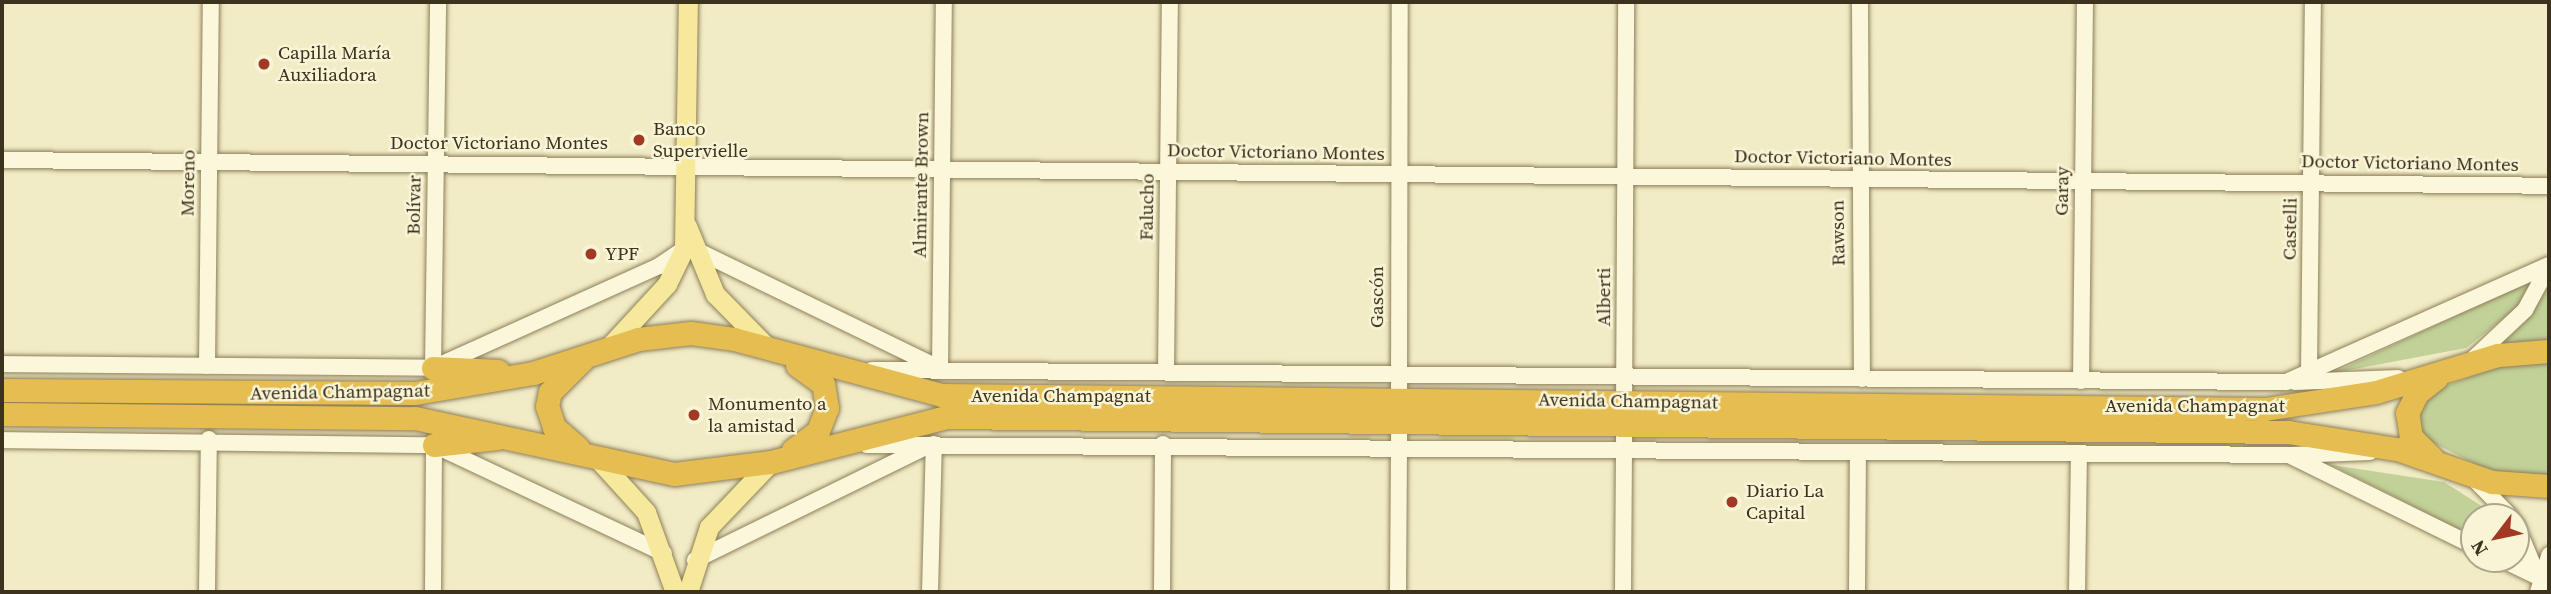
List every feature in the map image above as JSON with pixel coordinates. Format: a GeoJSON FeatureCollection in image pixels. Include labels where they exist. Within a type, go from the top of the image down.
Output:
{"type":"FeatureCollection","features":[{"type":"Feature","properties":{"kind":"highway","name":"Avenida Champagnat"},"geometry":{"type":"LineString","coordinates":[[2,390],[360,396],[533,373],[598,351],[691,333],[774,350],[834,370],[941,395],[1399,410],[1624,413],[2288,432],[2415,455],[2457,471],[2549,486]]}},
{"type":"Feature","properties":{"kind":"highway"},"geometry":{"type":"LineString","coordinates":[[774,350],[823,384],[827,408],[818,431],[777,459]]}},
{"type":"Feature","properties":{"kind":"highway"},"geometry":{"type":"LineString","coordinates":[[592,455],[554,427],[547,406],[556,385],[598,351]]}},
{"type":"Feature","properties":{"kind":"highway","name":"Avenida Champagnat"},"geometry":{"type":"LineString","coordinates":[[1624,413],[2265,409],[2352,397],[2458,367],[2549,351]]}},
{"type":"Feature","properties":{"kind":"highway"},"geometry":{"type":"LineString","coordinates":[[2457,471],[2417,445],[2407,413],[2417,393],[2458,367]]}},
{"type":"Feature","properties":{"kind":"highway"},"geometry":{"type":"LineString","coordinates":[[433,368],[533,373]]}},
{"type":"Feature","properties":{"kind":"highway","name":"Avenida Champagnat"},"geometry":{"type":"LineString","coordinates":[[2,414],[364,415],[515,436],[674,474],[777,459],[946,417],[1399,410]]}},
{"type":"Feature","properties":{"kind":"highway"},"geometry":{"type":"LineString","coordinates":[[433,445],[515,436]]}},
{"type":"Feature","properties":{"kind":"main road"},"geometry":{"type":"LineString","coordinates":[[688,2],[685,222],[691,250],[727,310],[774,350]]}},
{"type":"Feature","properties":{"kind":"main road"},"geometry":{"type":"LineString","coordinates":[[598,351],[667,284],[691,250]]}},
{"type":"Feature","properties":{"kind":"main road"},"geometry":{"type":"LineString","coordinates":[[592,455],[646,512],[664,553],[675,592]]}},
{"type":"Feature","properties":{"kind":"main road"},"geometry":{"type":"LineString","coordinates":[[688,592],[695,560],[729,498],[777,459]]}},
{"type":"Feature","properties":{"kind":"street","name":"Moreno"},"geometry":{"type":"LineString","coordinates":[[207,366],[211,2]]}},
{"type":"Feature","properties":{"kind":"street","name":"Bolívar"},"geometry":{"type":"LineString","coordinates":[[433,368],[438,2]]}},
{"type":"Feature","properties":{"kind":"street","name":"Almirante Brown"},"geometry":{"type":"LineString","coordinates":[[940,369],[944,2]]}},
{"type":"Feature","properties":{"kind":"street","name":"Falucho"},"geometry":{"type":"LineString","coordinates":[[1166,371],[1170,2]]}},
{"type":"Feature","properties":{"kind":"street","name":"Gascón"},"geometry":{"type":"LineString","coordinates":[[1398,592],[1400,2]]}},
{"type":"Feature","properties":{"kind":"street","name":"Alberti"},"geometry":{"type":"LineString","coordinates":[[1623,592],[1626,2]]}},
{"type":"Feature","properties":{"kind":"street","name":"Rawson"},"geometry":{"type":"LineString","coordinates":[[1860,2],[1858,179],[1861,379]]}},
{"type":"Feature","properties":{"kind":"street","name":"Garay"},"geometry":{"type":"LineString","coordinates":[[2081,381],[2085,2]]}},
{"type":"Feature","properties":{"kind":"street","name":"Castelli"},"geometry":{"type":"LineString","coordinates":[[2309,373],[2313,2]]}},
{"type":"Feature","properties":{"kind":"street","name":"Doctor Victoriano Montes"},"geometry":{"type":"LineString","coordinates":[[2,160],[687,163],[1168,172],[2549,186]]}},
{"type":"Feature","properties":{"kind":"street","name":"Avenida Champagnat"},"geometry":{"type":"LineString","coordinates":[[2,364],[433,368],[691,250],[940,369]]}},
{"type":"Feature","properties":{"kind":"street","name":"Avenida Champagnat"},"geometry":{"type":"LineString","coordinates":[[2286,382],[2549,265]]}},
{"type":"Feature","properties":{"kind":"street"},"geometry":{"type":"LineString","coordinates":[[2458,367],[2517,320],[2549,265]]}},
{"type":"Feature","properties":{"kind":"street","name":"Avenida Champagnat"},"geometry":{"type":"LineString","coordinates":[[834,370],[1399,370],[2081,381],[2286,382],[2422,378]]}},
{"type":"Feature","properties":{"kind":"street"},"geometry":{"type":"LineString","coordinates":[[207,592],[209,439]]}},
{"type":"Feature","properties":{"kind":"street"},"geometry":{"type":"LineString","coordinates":[[2,440],[209,439],[433,445],[664,553]]}},
{"type":"Feature","properties":{"kind":"street","name":"Avenida Champagnat"},"geometry":{"type":"LineString","coordinates":[[695,560],[933,444]]}},
{"type":"Feature","properties":{"kind":"street"},"geometry":{"type":"LineString","coordinates":[[930,592],[933,444]]}},
{"type":"Feature","properties":{"kind":"street"},"geometry":{"type":"LineString","coordinates":[[1162,592],[1163,444]]}},
{"type":"Feature","properties":{"kind":"street","name":"Avenida Champagnat"},"geometry":{"type":"LineString","coordinates":[[831,445],[1400,444],[1858,453],[2415,455]]}},
{"type":"Feature","properties":{"kind":"street"},"geometry":{"type":"LineString","coordinates":[[433,445],[433,592]]}},
{"type":"Feature","properties":{"kind":"street"},"geometry":{"type":"LineString","coordinates":[[1857,592],[1858,453]]}},
{"type":"Feature","properties":{"kind":"street"},"geometry":{"type":"LineString","coordinates":[[2077,592],[2079,454]]}},
{"type":"Feature","properties":{"kind":"street","name":"Avenida Champagnat"},"geometry":{"type":"LineString","coordinates":[[2289,455],[2460,539]]}},
{"type":"Feature","properties":{"kind":"street"},"geometry":{"type":"LineString","coordinates":[[2457,471],[2495,503]]}},
{"type":"Feature","properties":{"kind":"street"},"geometry":{"type":"LineString","coordinates":[[2530,554],[2542,580]]}},
{"type":"Feature","properties":{"kind":"street"},"geometry":{"type":"LineString","coordinates":[[2542,580],[2549,555]]}},
{"type":"Feature","properties":{"kind":"green space"},"geometry":{"type":"Polygon","coordinates":[[[2533,280],[2522,304],[2466,348],[2333,373],[2533,280]]]}},
{"type":"Feature","properties":{"kind":"green space"},"geometry":{"type":"Polygon","coordinates":[[[2549,280],[2549,343],[2497,348],[2526,321],[2549,280]]]}},
{"type":"Feature","properties":{"kind":"green space"},"geometry":{"type":"Polygon","coordinates":[[[2549,361],[2549,477],[2487,470],[2422,437],[2420,407],[2437,389],[2494,368],[2549,361]]]}},
{"type":"Feature","properties":{"kind":"green space"},"geometry":{"type":"Polygon","coordinates":[[[2332,465],[2444,482],[2477,503],[2460,503],[2460,530],[2332,465]]]}},
{"type":"Feature","properties":{"kind":"place","name":"Capilla María Auxiliadora"},"geometry":{"type":"Point","coordinates":[264,64]}},
{"type":"Feature","properties":{"kind":"place","name":"Banco Supervielle"},"geometry":{"type":"Point","coordinates":[639,140]}},
{"type":"Feature","properties":{"kind":"place","name":"YPF"},"geometry":{"type":"Point","coordinates":[591,254]}},
{"type":"Feature","properties":{"kind":"place","name":"Monumento a la amistad"},"geometry":{"type":"Point","coordinates":[694,415]}},
{"type":"Feature","properties":{"kind":"place","name":"Diario La Capital"},"geometry":{"type":"Point","coordinates":[1732,502]}}]}
